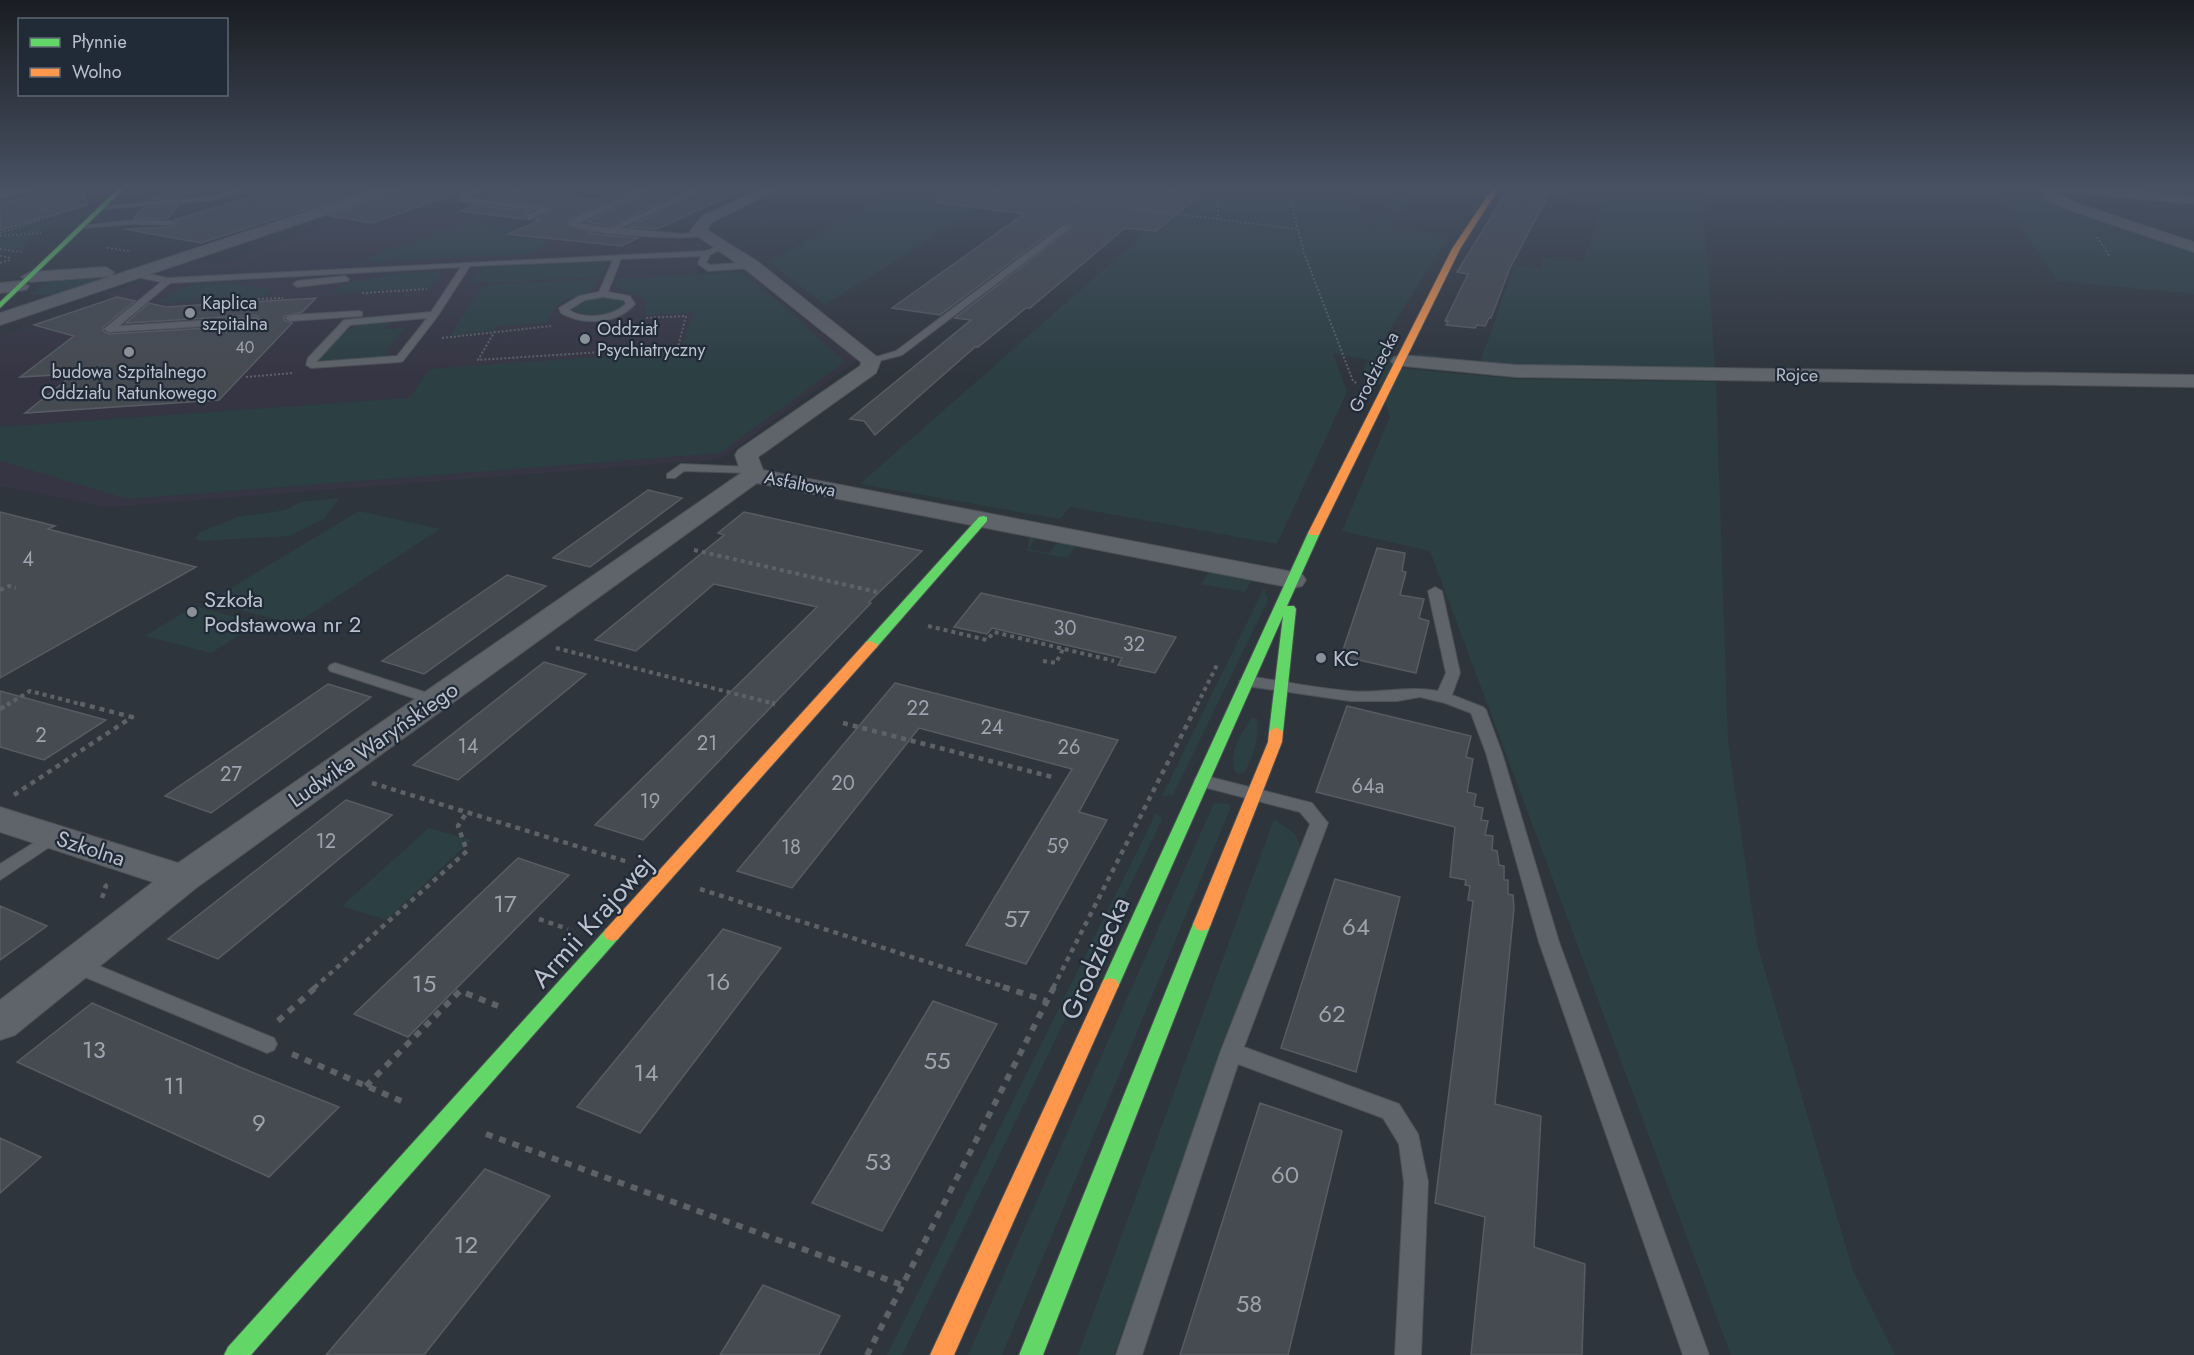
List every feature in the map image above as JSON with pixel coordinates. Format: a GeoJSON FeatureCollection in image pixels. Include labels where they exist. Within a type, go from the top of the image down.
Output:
{"type":"FeatureCollection","features":[{"type":"Feature","properties":{"kind":"street"},"geometry":{"type":"LineString","coordinates":[[1,304],[59,249]]}},
{"type":"Feature","properties":{"kind":"street"},"geometry":{"type":"LineString","coordinates":[[1,304],[68,296],[203,249]]}},
{"type":"Feature","properties":{"kind":"street"},"geometry":{"type":"LineString","coordinates":[[719,249],[751,265],[871,360]]}},
{"type":"Feature","properties":{"kind":"street","name":"Grodziecka"},"geometry":{"type":"LineString","coordinates":[[942,1355],[1326,507],[1456,249]]}},
{"type":"Feature","properties":{"kind":"street"},"geometry":{"type":"LineString","coordinates":[[25,282],[81,272],[130,273]]}},
{"type":"Feature","properties":{"kind":"street","name":"Asfaltowa"},"geometry":{"type":"LineString","coordinates":[[871,360],[869,369],[746,455],[752,472],[1293,580]]}},
{"type":"Feature","properties":{"kind":"street","name":"Rojce"},"geometry":{"type":"LineString","coordinates":[[1401,361],[1517,375],[2194,381]]}},
{"type":"Feature","properties":{"kind":"street","name":"Ludwika Waryńskiego"},"geometry":{"type":"LineString","coordinates":[[0,1023],[183,878],[752,472]]}},
{"type":"Feature","properties":{"kind":"street","name":"Armii Krajowej"},"geometry":{"type":"LineString","coordinates":[[236,1355],[983,519]]}},
{"type":"Feature","properties":{"kind":"street","name":"Grodziecka"},"geometry":{"type":"LineString","coordinates":[[1031,1355],[1275,742],[1293,580]]}},
{"type":"Feature","properties":{"kind":"street","name":"Szkolna"},"geometry":{"type":"LineString","coordinates":[[7,807],[54,836],[183,878]]}},
{"type":"Feature","properties":{"kind":"lane"},"geometry":{"type":"LineString","coordinates":[[130,273],[168,281],[265,276],[291,284],[325,283],[380,269],[618,257],[678,249]]}},
{"type":"Feature","properties":{"kind":"lane"},"geometry":{"type":"LineString","coordinates":[[709,249],[702,264],[708,268],[751,265]]}},
{"type":"Feature","properties":{"kind":"lane"},"geometry":{"type":"LineString","coordinates":[[871,360],[899,353],[1036,249]]}},
{"type":"Feature","properties":{"kind":"lane"},"geometry":{"type":"LineString","coordinates":[[603,294],[618,257]]}},
{"type":"Feature","properties":{"kind":"lane"},"geometry":{"type":"LineString","coordinates":[[436,312],[347,322],[311,360],[310,365],[400,359],[436,312],[467,264]]}},
{"type":"Feature","properties":{"kind":"lane"},"geometry":{"type":"LineString","coordinates":[[168,281],[109,329],[256,320]]}},
{"type":"Feature","properties":{"kind":"lane"},"geometry":{"type":"LineString","coordinates":[[603,294],[627,298],[631,304],[622,311],[603,317],[573,317],[564,311],[564,308],[574,301],[603,294]]}},
{"type":"Feature","properties":{"kind":"lane"},"geometry":{"type":"LineString","coordinates":[[290,318],[436,312]]}},
{"type":"Feature","properties":{"kind":"lane"},"geometry":{"type":"LineString","coordinates":[[671,476],[681,467],[752,472]]}},
{"type":"Feature","properties":{"kind":"lane"},"geometry":{"type":"LineString","coordinates":[[1435,591],[1453,673],[1443,697]]}},
{"type":"Feature","properties":{"kind":"lane"},"geometry":{"type":"LineString","coordinates":[[335,668],[435,700]]}},
{"type":"Feature","properties":{"kind":"lane"},"geometry":{"type":"LineString","coordinates":[[1247,681],[1350,696],[1385,697],[1420,692],[1443,697],[1478,710],[1494,753],[1549,942],[1696,1355]]}},
{"type":"Feature","properties":{"kind":"lane"},"geometry":{"type":"LineString","coordinates":[[1129,1355],[1231,1053],[1319,823],[1306,807],[1202,782]]}},
{"type":"Feature","properties":{"kind":"lane"},"geometry":{"type":"LineString","coordinates":[[0,873],[54,836]]}},
{"type":"Feature","properties":{"kind":"lane"},"geometry":{"type":"LineString","coordinates":[[75,964],[263,1041]]}},
{"type":"Feature","properties":{"kind":"lane"},"geometry":{"type":"LineString","coordinates":[[1231,1053],[1253,1058],[1391,1111],[1410,1141],[1416,1182],[1408,1355]]}},
{"type":"Feature","properties":{"kind":"path"},"geometry":{"type":"LineString","coordinates":[[2,249],[27,253]]}},
{"type":"Feature","properties":{"kind":"path"},"geometry":{"type":"LineString","coordinates":[[1304,249],[1353,381],[1383,396]]}},
{"type":"Feature","properties":{"kind":"path"},"geometry":{"type":"LineString","coordinates":[[0,256],[15,259]]}},
{"type":"Feature","properties":{"kind":"path"},"geometry":{"type":"LineString","coordinates":[[495,331],[478,360],[678,347],[686,316],[640,319]]}},
{"type":"Feature","properties":{"kind":"path"},"geometry":{"type":"LineString","coordinates":[[684,547],[882,594]]}},
{"type":"Feature","properties":{"kind":"path"},"geometry":{"type":"LineString","coordinates":[[0,590],[9,586],[16,588]]}},
{"type":"Feature","properties":{"kind":"path"},"geometry":{"type":"LineString","coordinates":[[926,626],[987,640],[994,632],[1114,661]]}},
{"type":"Feature","properties":{"kind":"path"},"geometry":{"type":"LineString","coordinates":[[549,647],[777,704]]}},
{"type":"Feature","properties":{"kind":"path"},"geometry":{"type":"LineString","coordinates":[[1043,662],[1056,663],[1064,649]]}},
{"type":"Feature","properties":{"kind":"path"},"geometry":{"type":"LineString","coordinates":[[867,1355],[1221,657]]}},
{"type":"Feature","properties":{"kind":"path"},"geometry":{"type":"LineString","coordinates":[[0,709],[30,691],[132,717],[7,807]]}},
{"type":"Feature","properties":{"kind":"path"},"geometry":{"type":"LineString","coordinates":[[842,722],[1053,777]]}},
{"type":"Feature","properties":{"kind":"path"},"geometry":{"type":"LineString","coordinates":[[362,780],[631,863]]}},
{"type":"Feature","properties":{"kind":"path"},"geometry":{"type":"LineString","coordinates":[[467,812],[458,826],[467,851],[263,1041],[446,1120],[902,1285]]}},
{"type":"Feature","properties":{"kind":"path"},"geometry":{"type":"LineString","coordinates":[[697,888],[1047,1001]]}},
{"type":"Feature","properties":{"kind":"path"},"geometry":{"type":"LineString","coordinates":[[366,1086],[460,992],[501,1007]]}},
{"type":"Feature","properties":{"kind":"shaded area"},"geometry":{"type":"Polygon","coordinates":[[[257,249],[701,249],[696,262],[699,267],[696,274],[746,272],[756,277],[771,295],[858,360],[720,459],[108,507],[0,486],[0,337],[30,326],[48,330],[123,304],[128,300],[104,294],[168,272],[158,270],[190,259],[217,263],[257,249]]]}},
{"type":"Feature","properties":{"kind":"green space"},"geometry":{"type":"Polygon","coordinates":[[[392,249],[538,249],[510,257],[507,255],[233,270],[358,262],[392,249]]]}},
{"type":"Feature","properties":{"kind":"green space"},"geometry":{"type":"Polygon","coordinates":[[[791,249],[914,249],[825,305],[769,262],[791,249]]]}},
{"type":"Feature","properties":{"kind":"green space"},"geometry":{"type":"Polygon","coordinates":[[[1127,249],[1441,249],[1383,340],[1397,368],[1517,379],[1716,382],[1728,741],[1757,944],[1853,1271],[1895,1355],[1731,1355],[1430,551],[1342,531],[1390,417],[1375,374],[1362,372],[1369,360],[1333,353],[1347,392],[1277,544],[1070,507],[1060,519],[860,484],[1127,249]]]}},
{"type":"Feature","properties":{"kind":"green space"},"geometry":{"type":"Polygon","coordinates":[[[1588,249],[1707,249],[1715,369],[1519,366],[1419,359],[1417,353],[1480,362],[1515,265],[1541,269],[1541,257],[1584,262],[1588,249]]]}},
{"type":"Feature","properties":{"kind":"green space"},"geometry":{"type":"Polygon","coordinates":[[[2036,249],[2194,249],[2194,294],[2057,281],[2036,249]]]}},
{"type":"Feature","properties":{"kind":"green space"},"geometry":{"type":"Polygon","coordinates":[[[596,261],[607,265],[600,277],[467,284],[476,272],[490,267],[596,261]]]}},
{"type":"Feature","properties":{"kind":"green space"},"geometry":{"type":"Polygon","coordinates":[[[439,271],[441,274],[430,288],[331,293],[341,285],[348,283],[398,274],[439,271]]]}},
{"type":"Feature","properties":{"kind":"green space"},"geometry":{"type":"Polygon","coordinates":[[[740,272],[783,306],[845,362],[720,453],[127,499],[0,461],[0,427],[409,398],[430,369],[679,351],[694,313],[646,315],[643,298],[616,288],[618,279],[740,272]]]}},
{"type":"Feature","properties":{"kind":"green space"},"geometry":{"type":"Polygon","coordinates":[[[95,276],[101,278],[59,294],[31,295],[53,282],[95,276]]]}},
{"type":"Feature","properties":{"kind":"green space"},"geometry":{"type":"Polygon","coordinates":[[[599,279],[591,291],[559,303],[546,323],[496,326],[494,330],[450,336],[483,285],[599,279]]]}},
{"type":"Feature","properties":{"kind":"green space"},"geometry":{"type":"Polygon","coordinates":[[[229,283],[271,289],[263,297],[159,303],[184,288],[200,284],[229,283]]]}},
{"type":"Feature","properties":{"kind":"green space"},"geometry":{"type":"Polygon","coordinates":[[[607,296],[620,298],[625,303],[614,311],[600,315],[584,315],[572,309],[582,300],[607,296]]]}},
{"type":"Feature","properties":{"kind":"green space"},"geometry":{"type":"Polygon","coordinates":[[[413,319],[390,323],[383,329],[404,328],[384,355],[396,356],[331,363],[320,360],[338,336],[348,329],[371,322],[413,319]]]}},
{"type":"Feature","properties":{"kind":"green space"},"geometry":{"type":"Polygon","coordinates":[[[339,498],[325,518],[289,536],[200,541],[195,539],[201,532],[238,517],[286,510],[300,502],[339,498]]]}},
{"type":"Feature","properties":{"kind":"green space"},"geometry":{"type":"Polygon","coordinates":[[[359,511],[440,529],[295,624],[208,602],[359,511]]]}},
{"type":"Feature","properties":{"kind":"green space"},"geometry":{"type":"Polygon","coordinates":[[[1030,536],[1036,538],[1028,549],[1049,553],[1058,542],[1077,546],[1067,558],[1029,551],[1027,550],[1030,536]]]}},
{"type":"Feature","properties":{"kind":"green space"},"geometry":{"type":"Polygon","coordinates":[[[1209,572],[1251,581],[1245,592],[1201,584],[1209,572]]]}},
{"type":"Feature","properties":{"kind":"green space"},"geometry":{"type":"Polygon","coordinates":[[[1264,588],[1268,600],[1173,795],[1162,796],[1264,588]]]}},
{"type":"Feature","properties":{"kind":"green space"},"geometry":{"type":"Polygon","coordinates":[[[194,606],[258,623],[211,653],[145,636],[194,606]]]}},
{"type":"Feature","properties":{"kind":"green space"},"geometry":{"type":"Polygon","coordinates":[[[1251,718],[1257,718],[1258,732],[1255,746],[1245,772],[1237,774],[1232,761],[1233,753],[1251,718]]]}},
{"type":"Feature","properties":{"kind":"green space"},"geometry":{"type":"Polygon","coordinates":[[[1214,803],[1228,804],[1231,807],[1002,1355],[968,1355],[1214,803]]]}},
{"type":"Feature","properties":{"kind":"green space"},"geometry":{"type":"Polygon","coordinates":[[[1156,813],[1162,818],[1161,822],[902,1355],[887,1355],[1156,813]]]}},
{"type":"Feature","properties":{"kind":"green space"},"geometry":{"type":"Polygon","coordinates":[[[1274,819],[1295,834],[1301,847],[1114,1355],[1078,1355],[1274,819]]]}},
{"type":"Feature","properties":{"kind":"green space"},"geometry":{"type":"Polygon","coordinates":[[[429,828],[471,840],[386,920],[342,906],[429,828]]]}},
{"type":"Feature","properties":{"kind":"building"},"geometry":{"type":"Polygon","coordinates":[[[975,249],[1028,249],[940,315],[892,308],[975,249]]]}},
{"type":"Feature","properties":{"kind":"building"},"geometry":{"type":"Polygon","coordinates":[[[1044,249],[1100,249],[1030,308],[1026,308],[978,347],[975,347],[875,435],[864,421],[850,419],[971,320],[955,318],[1044,249]]]}},
{"type":"Feature","properties":{"kind":"building"},"geometry":{"type":"Polygon","coordinates":[[[1471,249],[1520,249],[1510,268],[1491,318],[1485,326],[1477,325],[1475,328],[1446,325],[1448,321],[1445,321],[1468,274],[1457,272],[1471,249]]]}},
{"type":"Feature","properties":{"kind":"building"},"geometry":{"type":"Polygon","coordinates":[[[117,297],[135,301],[103,327],[103,331],[109,334],[256,325],[263,321],[256,315],[126,323],[149,303],[166,307],[316,298],[302,312],[284,316],[284,320],[292,323],[219,400],[25,413],[74,374],[20,377],[74,336],[34,325],[117,297]]]}},
{"type":"Feature","properties":{"kind":"building"},"geometry":{"type":"Polygon","coordinates":[[[648,490],[682,498],[590,567],[553,558],[648,490]]]}},
{"type":"Feature","properties":{"kind":"building"},"geometry":{"type":"Polygon","coordinates":[[[0,512],[55,526],[48,529],[196,567],[0,678],[0,512]]]}},
{"type":"Feature","properties":{"kind":"building"},"geometry":{"type":"Polygon","coordinates":[[[744,512],[922,551],[869,602],[871,603],[643,840],[595,825],[817,607],[714,584],[636,651],[595,640],[724,535],[718,533],[744,512]]]}},
{"type":"Feature","properties":{"kind":"building"},"geometry":{"type":"Polygon","coordinates":[[[1377,548],[1405,553],[1402,571],[1406,572],[1400,595],[1424,599],[1419,618],[1429,621],[1416,673],[1341,656],[1377,548]]]}},
{"type":"Feature","properties":{"kind":"building"},"geometry":{"type":"Polygon","coordinates":[[[507,575],[546,586],[424,674],[382,661],[507,575]]]}},
{"type":"Feature","properties":{"kind":"building"},"geometry":{"type":"Polygon","coordinates":[[[981,593],[1176,637],[1155,673],[1118,665],[1122,658],[992,628],[987,634],[954,627],[981,593]]]}},
{"type":"Feature","properties":{"kind":"building"},"geometry":{"type":"Polygon","coordinates":[[[544,662],[586,674],[458,780],[413,765],[544,662]]]}},
{"type":"Feature","properties":{"kind":"building"},"geometry":{"type":"Polygon","coordinates":[[[895,683],[1118,740],[1079,812],[1107,820],[1026,964],[966,945],[1072,769],[919,728],[792,888],[737,871],[895,683]]]}},
{"type":"Feature","properties":{"kind":"building"},"geometry":{"type":"Polygon","coordinates":[[[328,684],[371,697],[211,813],[165,796],[328,684]]]}},
{"type":"Feature","properties":{"kind":"building"},"geometry":{"type":"Polygon","coordinates":[[[0,691],[106,720],[44,760],[0,747],[0,691]]]}},
{"type":"Feature","properties":{"kind":"building"},"geometry":{"type":"Polygon","coordinates":[[[1347,706],[1471,736],[1466,757],[1473,759],[1467,792],[1476,794],[1474,806],[1483,808],[1481,820],[1488,821],[1485,835],[1493,836],[1492,850],[1497,851],[1499,865],[1504,866],[1504,880],[1508,880],[1508,894],[1513,895],[1514,908],[1495,1104],[1541,1116],[1534,1247],[1585,1264],[1582,1355],[1471,1355],[1485,1217],[1435,1203],[1473,901],[1468,900],[1470,886],[1465,885],[1466,880],[1450,877],[1455,827],[1316,792],[1347,706]]]}},
{"type":"Feature","properties":{"kind":"building"},"geometry":{"type":"Polygon","coordinates":[[[346,800],[392,815],[218,959],[168,939],[346,800]]]}},
{"type":"Feature","properties":{"kind":"building"},"geometry":{"type":"Polygon","coordinates":[[[518,858],[569,875],[408,1037],[354,1014],[518,858]]]}},
{"type":"Feature","properties":{"kind":"building"},"geometry":{"type":"Polygon","coordinates":[[[1335,879],[1400,897],[1356,1072],[1281,1048],[1335,879]]]}},
{"type":"Feature","properties":{"kind":"building"},"geometry":{"type":"Polygon","coordinates":[[[0,906],[47,926],[0,960],[0,906]]]}},
{"type":"Feature","properties":{"kind":"building"},"geometry":{"type":"Polygon","coordinates":[[[723,929],[781,948],[640,1133],[577,1107],[723,929]]]}},
{"type":"Feature","properties":{"kind":"building"},"geometry":{"type":"Polygon","coordinates":[[[933,1001],[997,1024],[882,1231],[812,1203],[933,1001]]]}},
{"type":"Feature","properties":{"kind":"building"},"geometry":{"type":"Polygon","coordinates":[[[92,1003],[339,1107],[269,1177],[17,1062],[92,1003]]]}},
{"type":"Feature","properties":{"kind":"building"},"geometry":{"type":"Polygon","coordinates":[[[1260,1103],[1342,1131],[1288,1355],[1180,1355],[1260,1103]]]}},
{"type":"Feature","properties":{"kind":"building"},"geometry":{"type":"Polygon","coordinates":[[[0,1138],[41,1157],[0,1193],[0,1138]]]}},
{"type":"Feature","properties":{"kind":"building"},"geometry":{"type":"Polygon","coordinates":[[[485,1169],[550,1196],[424,1355],[326,1355],[485,1169]]]}},
{"type":"Feature","properties":{"kind":"building"},"geometry":{"type":"Polygon","coordinates":[[[763,1285],[840,1316],[819,1355],[720,1355],[763,1285]]]}},
{"type":"Feature","properties":{"kind":"traffic: fast"},"geometry":{"type":"LineString","coordinates":[[0,306],[59,249]]}},
{"type":"Feature","properties":{"kind":"traffic: fast"},"geometry":{"type":"LineString","coordinates":[[871,645],[983,519]]}},
{"type":"Feature","properties":{"kind":"traffic: fast"},"geometry":{"type":"LineString","coordinates":[[1110,985],[1314,533]]}},
{"type":"Feature","properties":{"kind":"traffic: fast"},"geometry":{"type":"LineString","coordinates":[[1276,732],[1290,609]]}},
{"type":"Feature","properties":{"kind":"traffic: fast"},"geometry":{"type":"LineString","coordinates":[[1031,1355],[1202,924]]}},
{"type":"Feature","properties":{"kind":"traffic: fast"},"geometry":{"type":"LineString","coordinates":[[236,1355],[612,934]]}},
{"type":"Feature","properties":{"kind":"traffic: slow"},"geometry":{"type":"LineString","coordinates":[[1314,533],[1456,249]]}},
{"type":"Feature","properties":{"kind":"traffic: slow"},"geometry":{"type":"LineString","coordinates":[[612,934],[871,645]]}},
{"type":"Feature","properties":{"kind":"traffic: slow"},"geometry":{"type":"LineString","coordinates":[[1202,924],[1275,742],[1276,732]]}},
{"type":"Feature","properties":{"kind":"traffic: slow"},"geometry":{"type":"LineString","coordinates":[[942,1355],[1110,985]]}},
{"type":"Feature","properties":{"kind":"place","name":"Kaplica szpitalna"},"geometry":{"type":"Point","coordinates":[190,313]}},
{"type":"Feature","properties":{"kind":"place","name":"Oddział Psychiatryczny"},"geometry":{"type":"Point","coordinates":[585,339]}},
{"type":"Feature","properties":{"kind":"place","name":"budowa Szpitalnego Oddziału Ratunkowego"},"geometry":{"type":"Point","coordinates":[129,352]}},
{"type":"Feature","properties":{"kind":"place","name":"Szkoła Podstawowa nr 2"},"geometry":{"type":"Point","coordinates":[192,612]}},
{"type":"Feature","properties":{"kind":"place","name":"KC"},"geometry":{"type":"Point","coordinates":[1321,658]}}]}
